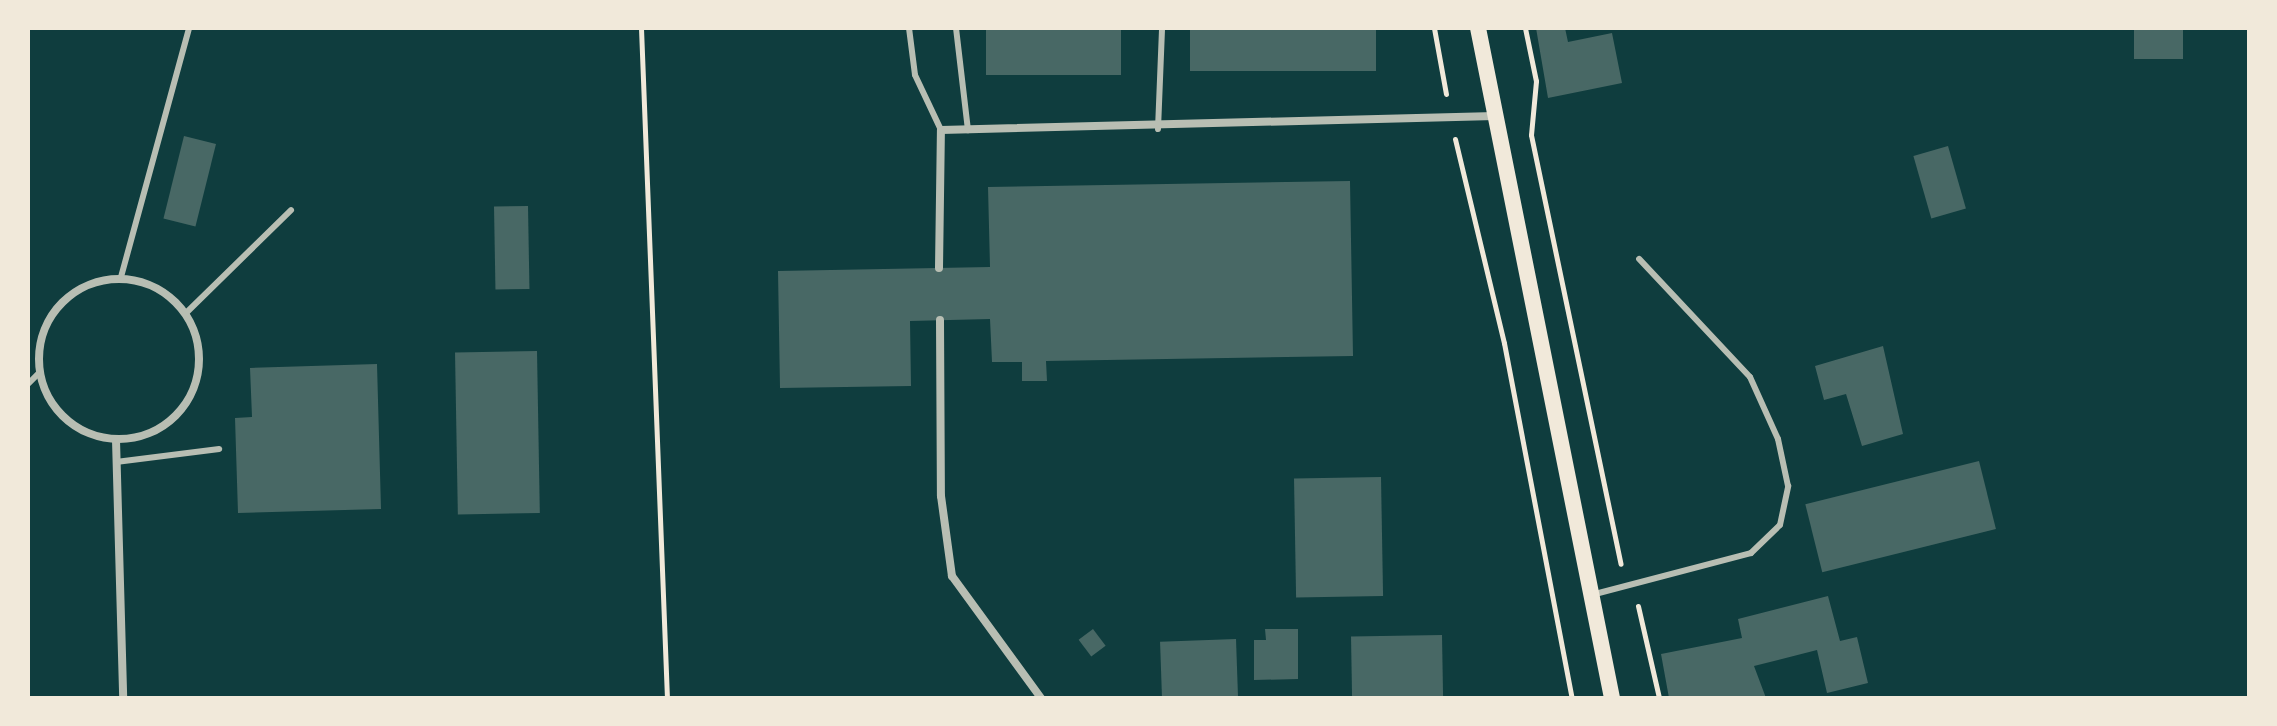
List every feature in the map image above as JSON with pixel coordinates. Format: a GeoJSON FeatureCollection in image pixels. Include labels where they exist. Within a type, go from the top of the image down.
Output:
{"type":"FeatureCollection","features":[{"type":"Feature","properties":{"kind":"main road"},"geometry":{"type":"LineString","coordinates":[[1478,28],[1612,698]]}},
{"type":"Feature","properties":{"kind":"street"},"geometry":{"type":"LineString","coordinates":[[939,268],[941,130],[1158,129],[1495,116]]}},
{"type":"Feature","properties":{"kind":"street"},"geometry":{"type":"LineString","coordinates":[[121,277],[157,288],[186,313],[199,340],[190,398],[172,421],[116,440],[66,420],[39,373],[49,318],[68,296],[121,277]]}},
{"type":"Feature","properties":{"kind":"street"},"geometry":{"type":"LineString","coordinates":[[940,320],[941,496],[952,576],[1041,698]]}},
{"type":"Feature","properties":{"kind":"street"},"geometry":{"type":"LineString","coordinates":[[116,440],[123,698]]}},
{"type":"Feature","properties":{"kind":"lane"},"geometry":{"type":"LineString","coordinates":[[121,277],[189,28]]}},
{"type":"Feature","properties":{"kind":"lane"},"geometry":{"type":"LineString","coordinates":[[909,28],[915,75],[941,130]]}},
{"type":"Feature","properties":{"kind":"lane"},"geometry":{"type":"LineString","coordinates":[[956,28],[968,130]]}},
{"type":"Feature","properties":{"kind":"lane"},"geometry":{"type":"LineString","coordinates":[[1158,129],[1162,28]]}},
{"type":"Feature","properties":{"kind":"lane"},"geometry":{"type":"LineString","coordinates":[[186,313],[291,210]]}},
{"type":"Feature","properties":{"kind":"lane"},"geometry":{"type":"LineString","coordinates":[[1591,595],[1751,553],[1780,525],[1788,486],[1778,439],[1750,377],[1639,259]]}},
{"type":"Feature","properties":{"kind":"lane"},"geometry":{"type":"LineString","coordinates":[[28,384],[39,373]]}},
{"type":"Feature","properties":{"kind":"lane"},"geometry":{"type":"LineString","coordinates":[[116,462],[219,449]]}},
{"type":"Feature","properties":{"kind":"path"},"geometry":{"type":"LineString","coordinates":[[641,28],[667,698]]}},
{"type":"Feature","properties":{"kind":"path"},"geometry":{"type":"LineString","coordinates":[[1434,28],[1443,80]]}},
{"type":"Feature","properties":{"kind":"path"},"geometry":{"type":"LineString","coordinates":[[1525,28],[1536,81],[1531,135],[1626,586],[1645,616],[1659,698]]}},
{"type":"Feature","properties":{"kind":"path"},"geometry":{"type":"LineString","coordinates":[[1456,146],[1504,343],[1572,698]]}},
{"type":"Feature","properties":{"kind":"building"},"geometry":{"type":"Polygon","coordinates":[[[986,28],[1121,28],[1121,75],[986,75],[986,28]]]}},
{"type":"Feature","properties":{"kind":"building"},"geometry":{"type":"Polygon","coordinates":[[[1190,28],[1376,28],[1376,71],[1190,71],[1190,28]]]}},
{"type":"Feature","properties":{"kind":"building"},"geometry":{"type":"Polygon","coordinates":[[[1536,28],[1565,28],[1568,42],[1612,33],[1622,83],[1548,98],[1536,28]]]}},
{"type":"Feature","properties":{"kind":"building"},"geometry":{"type":"Polygon","coordinates":[[[2134,28],[2183,28],[2183,59],[2134,59],[2134,28]]]}},
{"type":"Feature","properties":{"kind":"building"},"geometry":{"type":"Polygon","coordinates":[[[184,136],[216,144],[195,226],[163,218],[184,136]]]}},
{"type":"Feature","properties":{"kind":"building"},"geometry":{"type":"Polygon","coordinates":[[[1948,146],[1966,208],[1931,218],[1913,156],[1948,146]]]}},
{"type":"Feature","properties":{"kind":"building"},"geometry":{"type":"Polygon","coordinates":[[[1350,181],[1353,356],[1046,361],[1047,381],[1022,381],[1022,362],[992,362],[990,319],[910,321],[911,386],[780,388],[778,271],[990,267],[988,187],[1350,181]]]}},
{"type":"Feature","properties":{"kind":"building"},"geometry":{"type":"Polygon","coordinates":[[[528,206],[529,289],[495,290],[494,207],[528,206]]]}},
{"type":"Feature","properties":{"kind":"building"},"geometry":{"type":"Polygon","coordinates":[[[1883,346],[1903,434],[1862,446],[1846,394],[1824,400],[1815,366],[1883,346]]]}},
{"type":"Feature","properties":{"kind":"building"},"geometry":{"type":"Polygon","coordinates":[[[537,351],[540,513],[458,514],[455,352],[537,351]]]}},
{"type":"Feature","properties":{"kind":"building"},"geometry":{"type":"Polygon","coordinates":[[[377,364],[381,509],[238,513],[235,418],[252,417],[250,368],[377,364]]]}},
{"type":"Feature","properties":{"kind":"building"},"geometry":{"type":"Polygon","coordinates":[[[1979,461],[1996,529],[1822,572],[1805,504],[1979,461]]]}},
{"type":"Feature","properties":{"kind":"building"},"geometry":{"type":"Polygon","coordinates":[[[1381,477],[1383,596],[1296,598],[1294,479],[1381,477]]]}},
{"type":"Feature","properties":{"kind":"building"},"geometry":{"type":"Polygon","coordinates":[[[1828,596],[1840,641],[1857,637],[1868,683],[1827,693],[1817,650],[1754,666],[1766,698],[1669,698],[1661,654],[1742,638],[1738,619],[1828,596]]]}},
{"type":"Feature","properties":{"kind":"building"},"geometry":{"type":"Polygon","coordinates":[[[1093,629],[1106,646],[1091,657],[1079,640],[1093,629]]]}},
{"type":"Feature","properties":{"kind":"building"},"geometry":{"type":"Polygon","coordinates":[[[1265,629],[1298,629],[1298,679],[1254,680],[1254,640],[1266,640],[1265,629]]]}},
{"type":"Feature","properties":{"kind":"building"},"geometry":{"type":"Polygon","coordinates":[[[1442,635],[1443,698],[1352,698],[1351,637],[1442,635]]]}},
{"type":"Feature","properties":{"kind":"building"},"geometry":{"type":"Polygon","coordinates":[[[1236,639],[1238,698],[1162,698],[1160,642],[1236,639]]]}}]}
